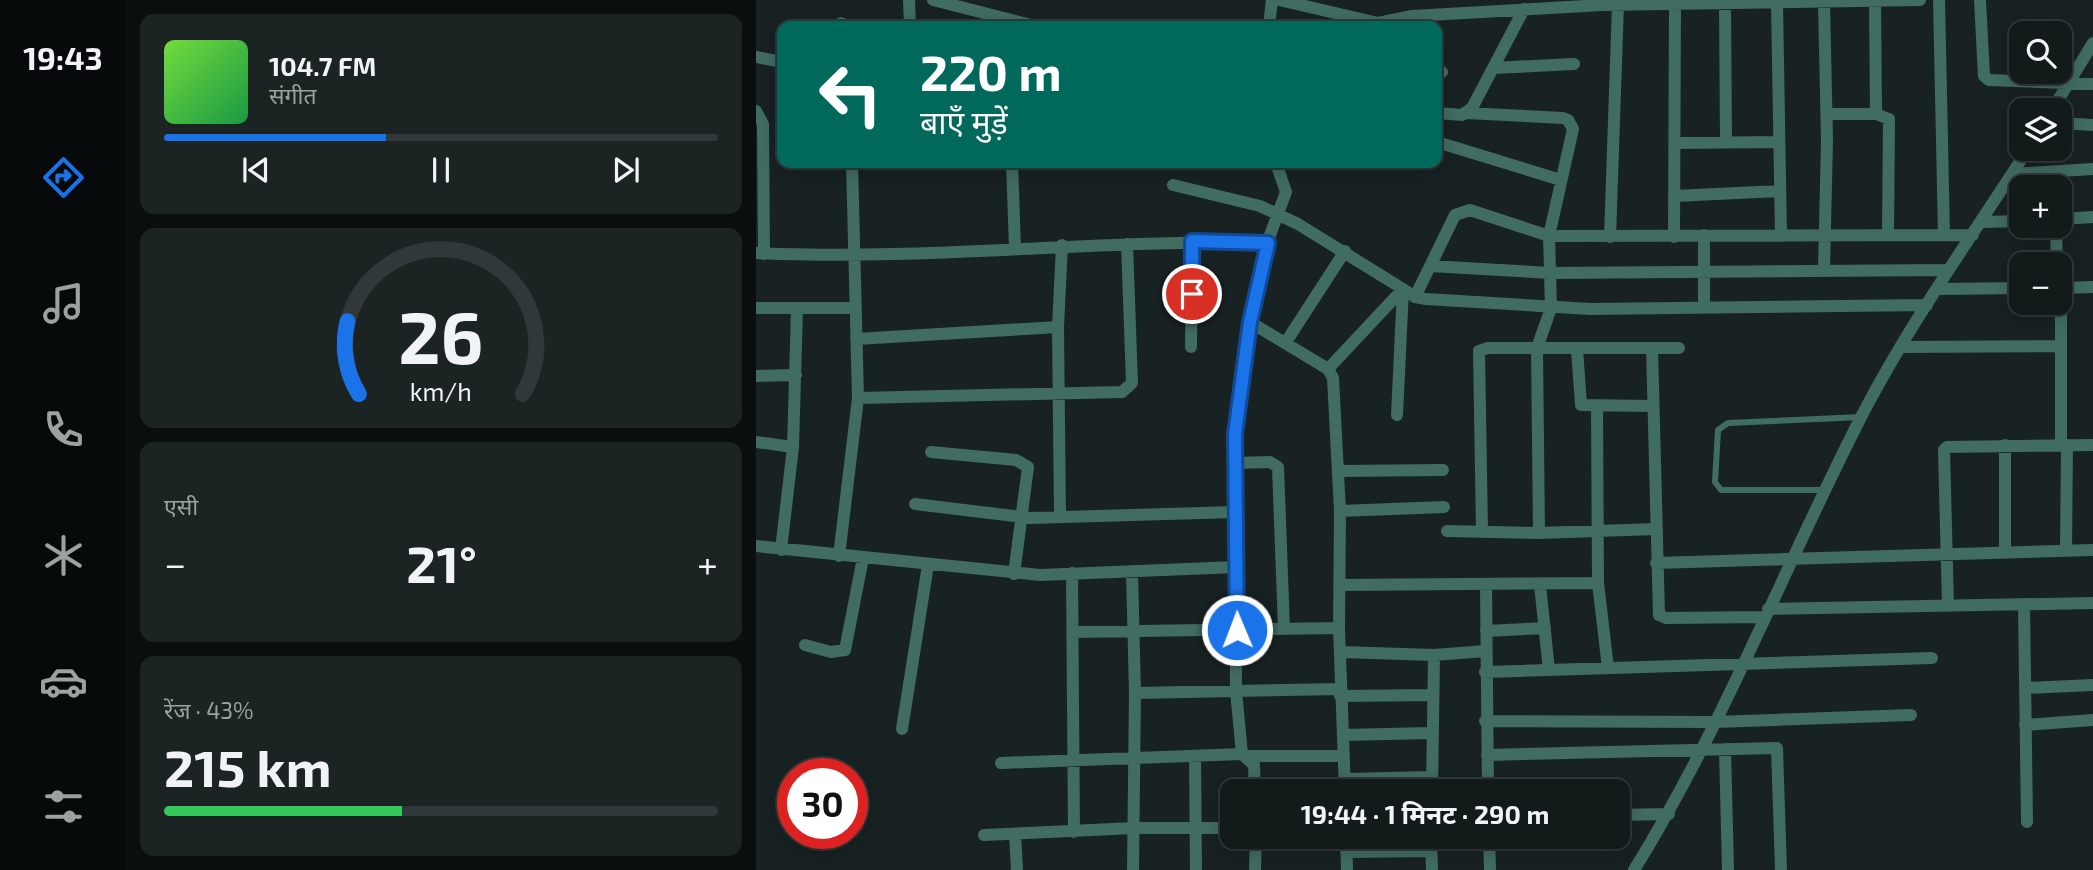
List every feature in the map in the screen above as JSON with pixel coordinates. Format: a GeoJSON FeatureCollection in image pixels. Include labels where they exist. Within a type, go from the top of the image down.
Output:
{"type":"FeatureCollection","features":[{"type":"Feature","properties":{"kind":"street"},"geometry":{"type":"LineString","coordinates":[[909,0],[910,21]]}},
{"type":"Feature","properties":{"kind":"street"},"geometry":{"type":"LineString","coordinates":[[933,0],[1015,21]]}},
{"type":"Feature","properties":{"kind":"street"},"geometry":{"type":"LineString","coordinates":[[1270,21],[1272,0]]}},
{"type":"Feature","properties":{"kind":"street"},"geometry":{"type":"LineString","coordinates":[[1279,0],[1362,21]]}},
{"type":"Feature","properties":{"kind":"street"},"geometry":{"type":"LineString","coordinates":[[1398,21],[1412,16],[1602,2],[1777,4],[1803,1],[1824,4],[1920,0]]}},
{"type":"Feature","properties":{"kind":"street"},"geometry":{"type":"LineString","coordinates":[[1939,0],[1944,235]]}},
{"type":"Feature","properties":{"kind":"street"},"geometry":{"type":"LineString","coordinates":[[1980,0],[1984,76],[1989,80],[2009,81]]}},
{"type":"Feature","properties":{"kind":"street"},"geometry":{"type":"LineString","coordinates":[[1875,1],[1876,114]]}},
{"type":"Feature","properties":{"kind":"street"},"geometry":{"type":"LineString","coordinates":[[1725,3],[1726,142]]}},
{"type":"Feature","properties":{"kind":"street"},"geometry":{"type":"LineString","coordinates":[[1610,237],[1618,4]]}},
{"type":"Feature","properties":{"kind":"street"},"geometry":{"type":"LineString","coordinates":[[1674,237],[1675,4]]}},
{"type":"Feature","properties":{"kind":"street"},"geometry":{"type":"LineString","coordinates":[[1777,4],[1781,236]]}},
{"type":"Feature","properties":{"kind":"street"},"geometry":{"type":"LineString","coordinates":[[1824,4],[1827,114],[1824,269]]}},
{"type":"Feature","properties":{"kind":"street"},"geometry":{"type":"LineString","coordinates":[[1466,113],[1524,9]]}},
{"type":"Feature","properties":{"kind":"street"},"geometry":{"type":"LineString","coordinates":[[2072,77],[2093,43]]}},
{"type":"Feature","properties":{"kind":"street"},"geometry":{"type":"LineString","coordinates":[[756,57],[777,61]]}},
{"type":"Feature","properties":{"kind":"street"},"geometry":{"type":"LineString","coordinates":[[1493,68],[1574,64]]}},
{"type":"Feature","properties":{"kind":"street"},"geometry":{"type":"LineString","coordinates":[[2059,98],[2068,84]]}},
{"type":"Feature","properties":{"kind":"street"},"geometry":{"type":"LineString","coordinates":[[2072,84],[2093,84]]}},
{"type":"Feature","properties":{"kind":"street"},"geometry":{"type":"LineString","coordinates":[[756,111],[762,124],[760,254],[855,254],[1192,241],[1268,243]]}},
{"type":"Feature","properties":{"kind":"street"},"geometry":{"type":"LineString","coordinates":[[1442,114],[1568,120],[1573,129],[1549,236],[1551,308],[1536,348],[1539,533]]}},
{"type":"Feature","properties":{"kind":"street"},"geometry":{"type":"LineString","coordinates":[[1827,114],[1876,114],[1885,116],[1890,125],[1888,235]]}},
{"type":"Feature","properties":{"kind":"street"},"geometry":{"type":"LineString","coordinates":[[2072,124],[2093,125]]}},
{"type":"Feature","properties":{"kind":"street"},"geometry":{"type":"LineString","coordinates":[[1675,143],[1779,142]]}},
{"type":"Feature","properties":{"kind":"street"},"geometry":{"type":"LineString","coordinates":[[1442,144],[1561,180]]}},
{"type":"Feature","properties":{"kind":"street"},"geometry":{"type":"LineString","coordinates":[[1634,870],[1669,814],[1702,751],[1861,416],[1948,270],[2020,161]]}},
{"type":"Feature","properties":{"kind":"street"},"geometry":{"type":"LineString","coordinates":[[839,556],[858,398],[852,168]]}},
{"type":"Feature","properties":{"kind":"street"},"geometry":{"type":"LineString","coordinates":[[1012,168],[1015,247]]}},
{"type":"Feature","properties":{"kind":"street"},"geometry":{"type":"LineString","coordinates":[[1255,779],[1254,765],[1244,755],[1236,691],[1235,434],[1250,322],[1268,243],[1286,192],[1278,168]]}},
{"type":"Feature","properties":{"kind":"street"},"geometry":{"type":"LineString","coordinates":[[2012,174],[2093,169]]}},
{"type":"Feature","properties":{"kind":"street"},"geometry":{"type":"LineString","coordinates":[[1173,184],[1244,200],[1278,214],[1345,251],[1415,297],[1551,308],[1927,305]]}},
{"type":"Feature","properties":{"kind":"street"},"geometry":{"type":"LineString","coordinates":[[1674,196],[1780,191]]}},
{"type":"Feature","properties":{"kind":"street"},"geometry":{"type":"LineString","coordinates":[[1415,297],[1460,211],[1470,210],[1549,236],[1973,234]]}},
{"type":"Feature","properties":{"kind":"street"},"geometry":{"type":"LineString","coordinates":[[2072,218],[2093,217]]}},
{"type":"Feature","properties":{"kind":"street"},"geometry":{"type":"LineString","coordinates":[[1982,222],[2009,221]]}},
{"type":"Feature","properties":{"kind":"street"},"geometry":{"type":"LineString","coordinates":[[1704,235],[1704,307]]}},
{"type":"Feature","properties":{"kind":"street"},"geometry":{"type":"LineString","coordinates":[[1191,347],[1192,241]]}},
{"type":"Feature","properties":{"kind":"street"},"geometry":{"type":"LineString","coordinates":[[858,398],[1122,392],[1132,383],[1126,244]]}},
{"type":"Feature","properties":{"kind":"street"},"geometry":{"type":"LineString","coordinates":[[1060,517],[1058,327],[1062,245]]}},
{"type":"Feature","properties":{"kind":"street"},"geometry":{"type":"LineString","coordinates":[[1286,342],[1345,251]]}},
{"type":"Feature","properties":{"kind":"street"},"geometry":{"type":"LineString","coordinates":[[1430,265],[1550,273],[1948,270]]}},
{"type":"Feature","properties":{"kind":"street"},"geometry":{"type":"LineString","coordinates":[[2072,288],[2093,287]]}},
{"type":"Feature","properties":{"kind":"street"},"geometry":{"type":"LineString","coordinates":[[1937,289],[2009,288]]}},
{"type":"Feature","properties":{"kind":"street"},"geometry":{"type":"LineString","coordinates":[[1328,369],[1403,289]]}},
{"type":"Feature","properties":{"kind":"street"},"geometry":{"type":"LineString","coordinates":[[1397,415],[1403,289]]}},
{"type":"Feature","properties":{"kind":"street"},"geometry":{"type":"LineString","coordinates":[[756,308],[856,308]]}},
{"type":"Feature","properties":{"kind":"street"},"geometry":{"type":"LineString","coordinates":[[781,550],[793,447],[797,309]]}},
{"type":"Feature","properties":{"kind":"street"},"geometry":{"type":"LineString","coordinates":[[2060,315],[2066,550]]}},
{"type":"Feature","properties":{"kind":"street"},"geometry":{"type":"LineString","coordinates":[[1250,322],[1328,369],[1333,378],[1340,511],[1340,693],[1345,779]]}},
{"type":"Feature","properties":{"kind":"street"},"geometry":{"type":"LineString","coordinates":[[856,339],[1058,327]]}},
{"type":"Feature","properties":{"kind":"street"},"geometry":{"type":"LineString","coordinates":[[1901,347],[2061,346]]}},
{"type":"Feature","properties":{"kind":"street"},"geometry":{"type":"LineString","coordinates":[[1482,531],[1478,355],[1488,348],[1679,348]]}},
{"type":"Feature","properties":{"kind":"street"},"geometry":{"type":"LineString","coordinates":[[1653,348],[1656,563],[1658,611],[1662,618],[2093,603]]}},
{"type":"Feature","properties":{"kind":"street"},"geometry":{"type":"LineString","coordinates":[[1577,349],[1579,403],[1597,407],[1653,406]]}},
{"type":"Feature","properties":{"kind":"street"},"geometry":{"type":"LineString","coordinates":[[756,376],[796,375]]}},
{"type":"Feature","properties":{"kind":"street"},"geometry":{"type":"LineString","coordinates":[[1597,407],[1598,583],[1608,668]]}},
{"type":"Feature","properties":{"kind":"street"},"geometry":{"type":"LineString","coordinates":[[756,442],[793,447]]}},
{"type":"Feature","properties":{"kind":"street"},"geometry":{"type":"LineString","coordinates":[[1948,606],[1944,450],[1953,445],[2093,445]]}},
{"type":"Feature","properties":{"kind":"street"},"geometry":{"type":"LineString","coordinates":[[2005,445],[2006,551]]}},
{"type":"Feature","properties":{"kind":"street"},"geometry":{"type":"LineString","coordinates":[[931,452],[1024,463],[1028,467],[1019,518],[1014,573]]}},
{"type":"Feature","properties":{"kind":"street"},"geometry":{"type":"LineString","coordinates":[[1234,463],[1270,462],[1278,467],[1284,629]]}},
{"type":"Feature","properties":{"kind":"street"},"geometry":{"type":"LineString","coordinates":[[1338,471],[1443,470]]}},
{"type":"Feature","properties":{"kind":"street"},"geometry":{"type":"LineString","coordinates":[[915,504],[1019,518],[1235,512]]}},
{"type":"Feature","properties":{"kind":"street"},"geometry":{"type":"LineString","coordinates":[[1340,511],[1444,507]]}},
{"type":"Feature","properties":{"kind":"street"},"geometry":{"type":"LineString","coordinates":[[1447,531],[1539,533],[1655,529]]}},
{"type":"Feature","properties":{"kind":"street"},"geometry":{"type":"LineString","coordinates":[[756,546],[1014,573],[1132,572],[1236,567]]}},
{"type":"Feature","properties":{"kind":"street"},"geometry":{"type":"LineString","coordinates":[[1656,563],[1947,552],[2093,550]]}},
{"type":"Feature","properties":{"kind":"street"},"geometry":{"type":"LineString","coordinates":[[805,645],[831,652],[845,650],[863,558]]}},
{"type":"Feature","properties":{"kind":"street"},"geometry":{"type":"LineString","coordinates":[[902,729],[928,565]]}},
{"type":"Feature","properties":{"kind":"street"},"geometry":{"type":"LineString","coordinates":[[1132,572],[1135,693],[1133,870]]}},
{"type":"Feature","properties":{"kind":"street"},"geometry":{"type":"LineString","coordinates":[[1072,573],[1074,832]]}},
{"type":"Feature","properties":{"kind":"street"},"geometry":{"type":"LineString","coordinates":[[1339,585],[1598,583]]}},
{"type":"Feature","properties":{"kind":"street"},"geometry":{"type":"LineString","coordinates":[[1486,584],[1485,721],[1488,779]]}},
{"type":"Feature","properties":{"kind":"street"},"geometry":{"type":"LineString","coordinates":[[1540,585],[1549,670]]}},
{"type":"Feature","properties":{"kind":"street"},"geometry":{"type":"LineString","coordinates":[[2024,604],[2027,822]]}},
{"type":"Feature","properties":{"kind":"street"},"geometry":{"type":"LineString","coordinates":[[1072,632],[1339,628]]}},
{"type":"Feature","properties":{"kind":"street"},"geometry":{"type":"LineString","coordinates":[[1486,631],[1545,628]]}},
{"type":"Feature","properties":{"kind":"street"},"geometry":{"type":"LineString","coordinates":[[1340,652],[1434,655],[1486,651]]}},
{"type":"Feature","properties":{"kind":"street"},"geometry":{"type":"LineString","coordinates":[[1410,779],[1432,777],[1430,733],[1434,655]]}},
{"type":"Feature","properties":{"kind":"street"},"geometry":{"type":"LineString","coordinates":[[1485,672],[1932,658]]}},
{"type":"Feature","properties":{"kind":"street"},"geometry":{"type":"LineString","coordinates":[[2025,688],[2093,685]]}},
{"type":"Feature","properties":{"kind":"street"},"geometry":{"type":"LineString","coordinates":[[1135,693],[1236,691],[1432,695]]}},
{"type":"Feature","properties":{"kind":"street"},"geometry":{"type":"LineString","coordinates":[[1485,721],[1714,723],[1911,715]]}},
{"type":"Feature","properties":{"kind":"street"},"geometry":{"type":"LineString","coordinates":[[2025,725],[2093,720]]}},
{"type":"Feature","properties":{"kind":"street"},"geometry":{"type":"LineString","coordinates":[[1343,735],[1430,733]]}},
{"type":"Feature","properties":{"kind":"street"},"geometry":{"type":"LineString","coordinates":[[1487,755],[1702,751],[1767,746],[1777,748],[1781,870]]}},
{"type":"Feature","properties":{"kind":"street"},"geometry":{"type":"LineString","coordinates":[[1725,749],[1728,870]]}},
{"type":"Feature","properties":{"kind":"street"},"geometry":{"type":"LineString","coordinates":[[1001,763],[1195,756],[1344,756]]}},
{"type":"Feature","properties":{"kind":"street"},"geometry":{"type":"LineString","coordinates":[[1195,756],[1196,870]]}},
{"type":"Feature","properties":{"kind":"street"},"geometry":{"type":"LineString","coordinates":[[1630,815],[1669,814]]}},
{"type":"Feature","properties":{"kind":"street"},"geometry":{"type":"LineString","coordinates":[[984,835],[1134,828],[1220,828]]}},
{"type":"Feature","properties":{"kind":"street"},"geometry":{"type":"LineString","coordinates":[[1016,834],[1017,870]]}},
{"type":"Feature","properties":{"kind":"street"},"geometry":{"type":"LineString","coordinates":[[1255,870],[1256,849]]}},
{"type":"Feature","properties":{"kind":"street"},"geometry":{"type":"LineString","coordinates":[[1489,849],[1490,870]]}},
{"type":"Feature","properties":{"kind":"street"},"geometry":{"type":"LineString","coordinates":[[1347,870],[1346,852],[1432,851],[1432,870]]}},
{"type":"Feature","properties":{"kind":"lane"},"geometry":{"type":"LineString","coordinates":[[1826,490],[1721,490],[1715,482],[1718,430],[1728,423],[1861,416]]}},
{"type":"Feature","properties":{"kind":"route"},"geometry":{"type":"LineString","coordinates":[[1192,294],[1192,241],[1268,243],[1250,322],[1235,434],[1237,630]]}}]}
